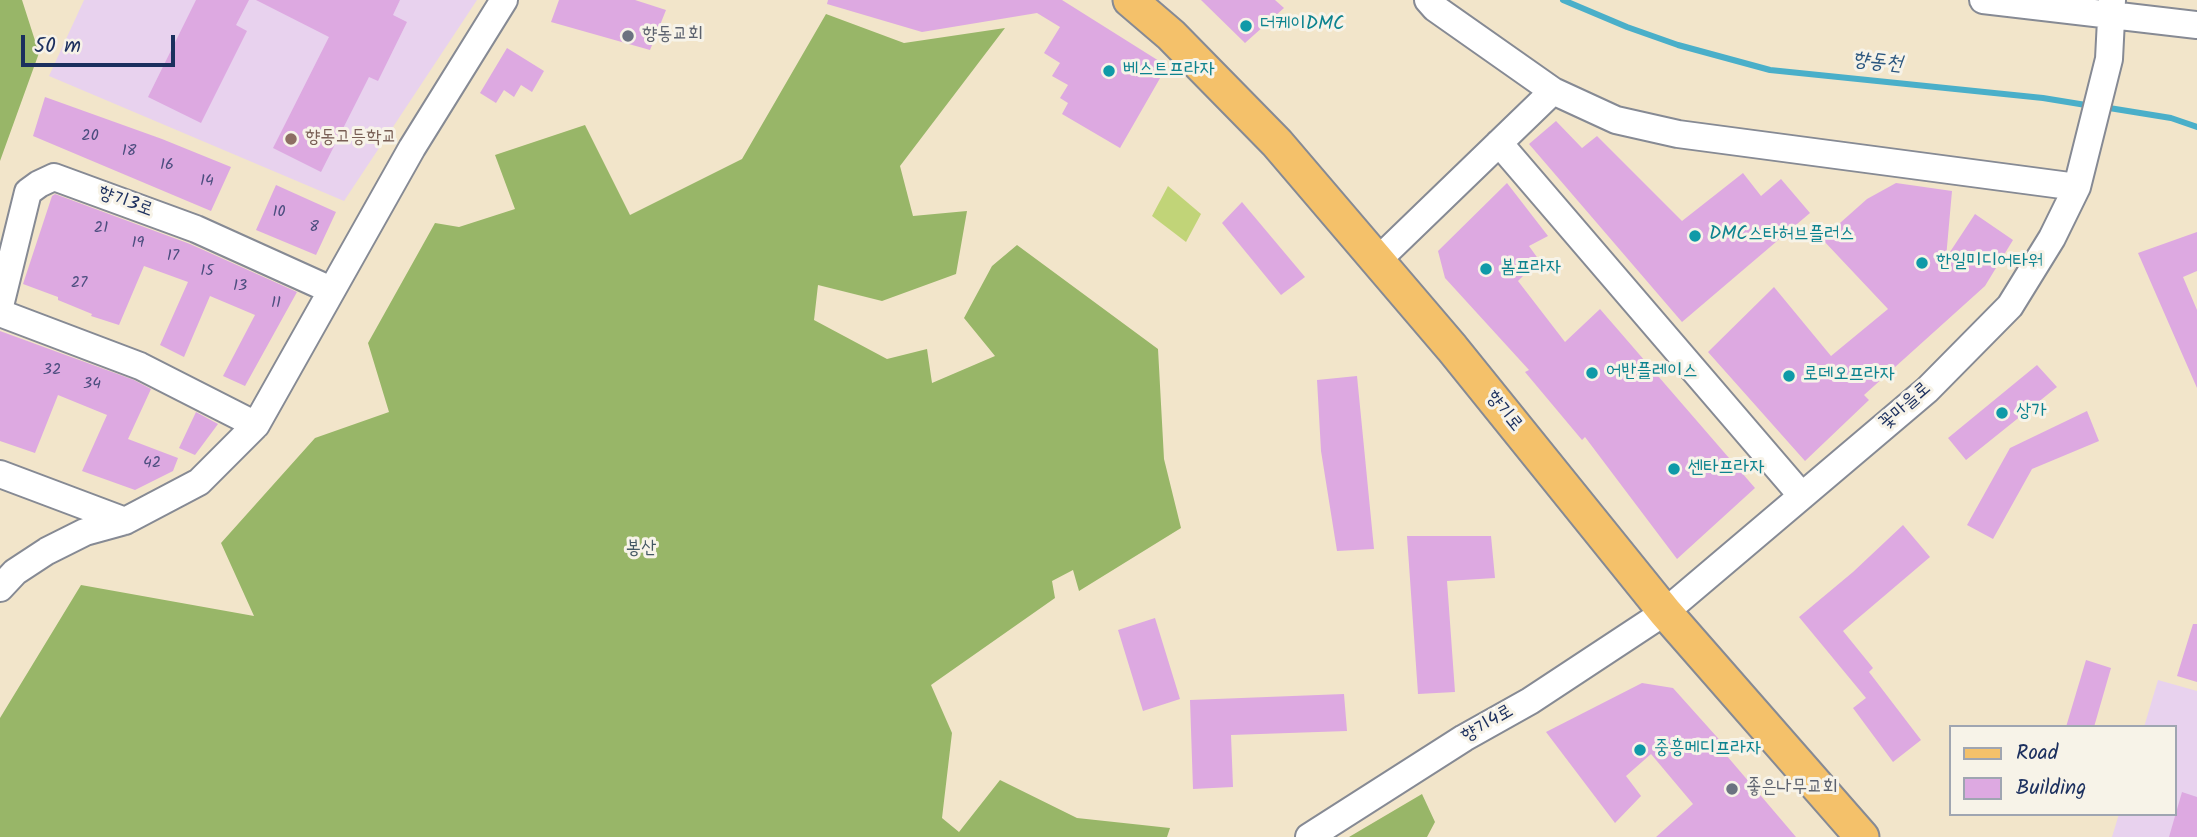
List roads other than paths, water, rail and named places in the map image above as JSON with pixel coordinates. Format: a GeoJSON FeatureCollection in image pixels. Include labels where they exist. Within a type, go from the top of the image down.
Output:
{"type":"FeatureCollection","features":[{"type":"Feature","properties":{"kind":"main road","name":"향기로"},"geometry":{"type":"LineString","coordinates":[[1130,0],[1171,35],[1277,143],[1452,348],[1665,612],[1862,837]]}},
{"type":"Feature","properties":{"kind":"street"},"geometry":{"type":"LineString","coordinates":[[0,588],[15,572],[47,551],[85,532],[125,521],[199,482],[256,425],[412,148],[505,0]]}},
{"type":"Feature","properties":{"kind":"street"},"geometry":{"type":"LineString","coordinates":[[1428,0],[1435,8],[1553,91],[1616,120],[1678,134],[2077,187]]}},
{"type":"Feature","properties":{"kind":"street"},"geometry":{"type":"LineString","coordinates":[[1983,0],[2112,7],[2197,25]]}},
{"type":"Feature","properties":{"kind":"street","name":"꽃마을로"},"geometry":{"type":"LineString","coordinates":[[1665,612],[1927,390],[2010,306],[2052,238],[2077,187],[2109,59],[2112,7]]}},
{"type":"Feature","properties":{"kind":"street"},"geometry":{"type":"LineString","coordinates":[[1377,261],[1553,91]]}},
{"type":"Feature","properties":{"kind":"street"},"geometry":{"type":"LineString","coordinates":[[1499,143],[1802,496]]}},
{"type":"Feature","properties":{"kind":"street","name":"향기3로"},"geometry":{"type":"LineString","coordinates":[[0,306],[28,192],[54,177],[196,229],[331,290]]}},
{"type":"Feature","properties":{"kind":"street"},"geometry":{"type":"LineString","coordinates":[[0,313],[141,366],[256,425]]}},
{"type":"Feature","properties":{"kind":"street"},"geometry":{"type":"LineString","coordinates":[[0,474],[125,521]]}},
{"type":"Feature","properties":{"kind":"street","name":"향기4로"},"geometry":{"type":"LineString","coordinates":[[1309,837],[1464,738],[1531,701],[1665,612]]}},
{"type":"Feature","properties":{"kind":"waterway","name":"향동천"},"geometry":{"type":"LineString","coordinates":[[1563,0],[1678,45],[1770,70],[2043,98],[2092,106]]}},
{"type":"Feature","properties":{"kind":"waterway","name":"향동천"},"geometry":{"type":"LineString","coordinates":[[2103,107],[2171,118],[2197,127]]}},
{"type":"Feature","properties":{"kind":"place","name":"더케이DMC"},"geometry":{"type":"Point","coordinates":[1246,26]}},
{"type":"Feature","properties":{"kind":"place","name":"향동교회"},"geometry":{"type":"Point","coordinates":[628,36]}},
{"type":"Feature","properties":{"kind":"place","name":"베스트프라자"},"geometry":{"type":"Point","coordinates":[1109,71]}},
{"type":"Feature","properties":{"kind":"place","name":"향동고등학교"},"geometry":{"type":"Point","coordinates":[291,139]}},
{"type":"Feature","properties":{"kind":"place","name":"DMC스타허브플러스"},"geometry":{"type":"Point","coordinates":[1695,236]}},
{"type":"Feature","properties":{"kind":"place","name":"한일미디어타워"},"geometry":{"type":"Point","coordinates":[1922,263]}},
{"type":"Feature","properties":{"kind":"place","name":"봄프라자"},"geometry":{"type":"Point","coordinates":[1486,269]}},
{"type":"Feature","properties":{"kind":"place","name":"어반플레이스"},"geometry":{"type":"Point","coordinates":[1592,373]}},
{"type":"Feature","properties":{"kind":"place","name":"로데오프라자"},"geometry":{"type":"Point","coordinates":[1789,376]}},
{"type":"Feature","properties":{"kind":"place","name":"상가"},"geometry":{"type":"Point","coordinates":[2002,413]}},
{"type":"Feature","properties":{"kind":"place","name":"센타프라자"},"geometry":{"type":"Point","coordinates":[1674,469]}},
{"type":"Feature","properties":{"kind":"place","name":"중흥메디프라자"},"geometry":{"type":"Point","coordinates":[1640,750]}},
{"type":"Feature","properties":{"kind":"place","name":"좋은나무교회"},"geometry":{"type":"Point","coordinates":[1732,789]}},
{"type":"Feature","properties":{"kind":"park label","name":"봉산"},"geometry":{"type":"Point","coordinates":[641,550]}}]}
